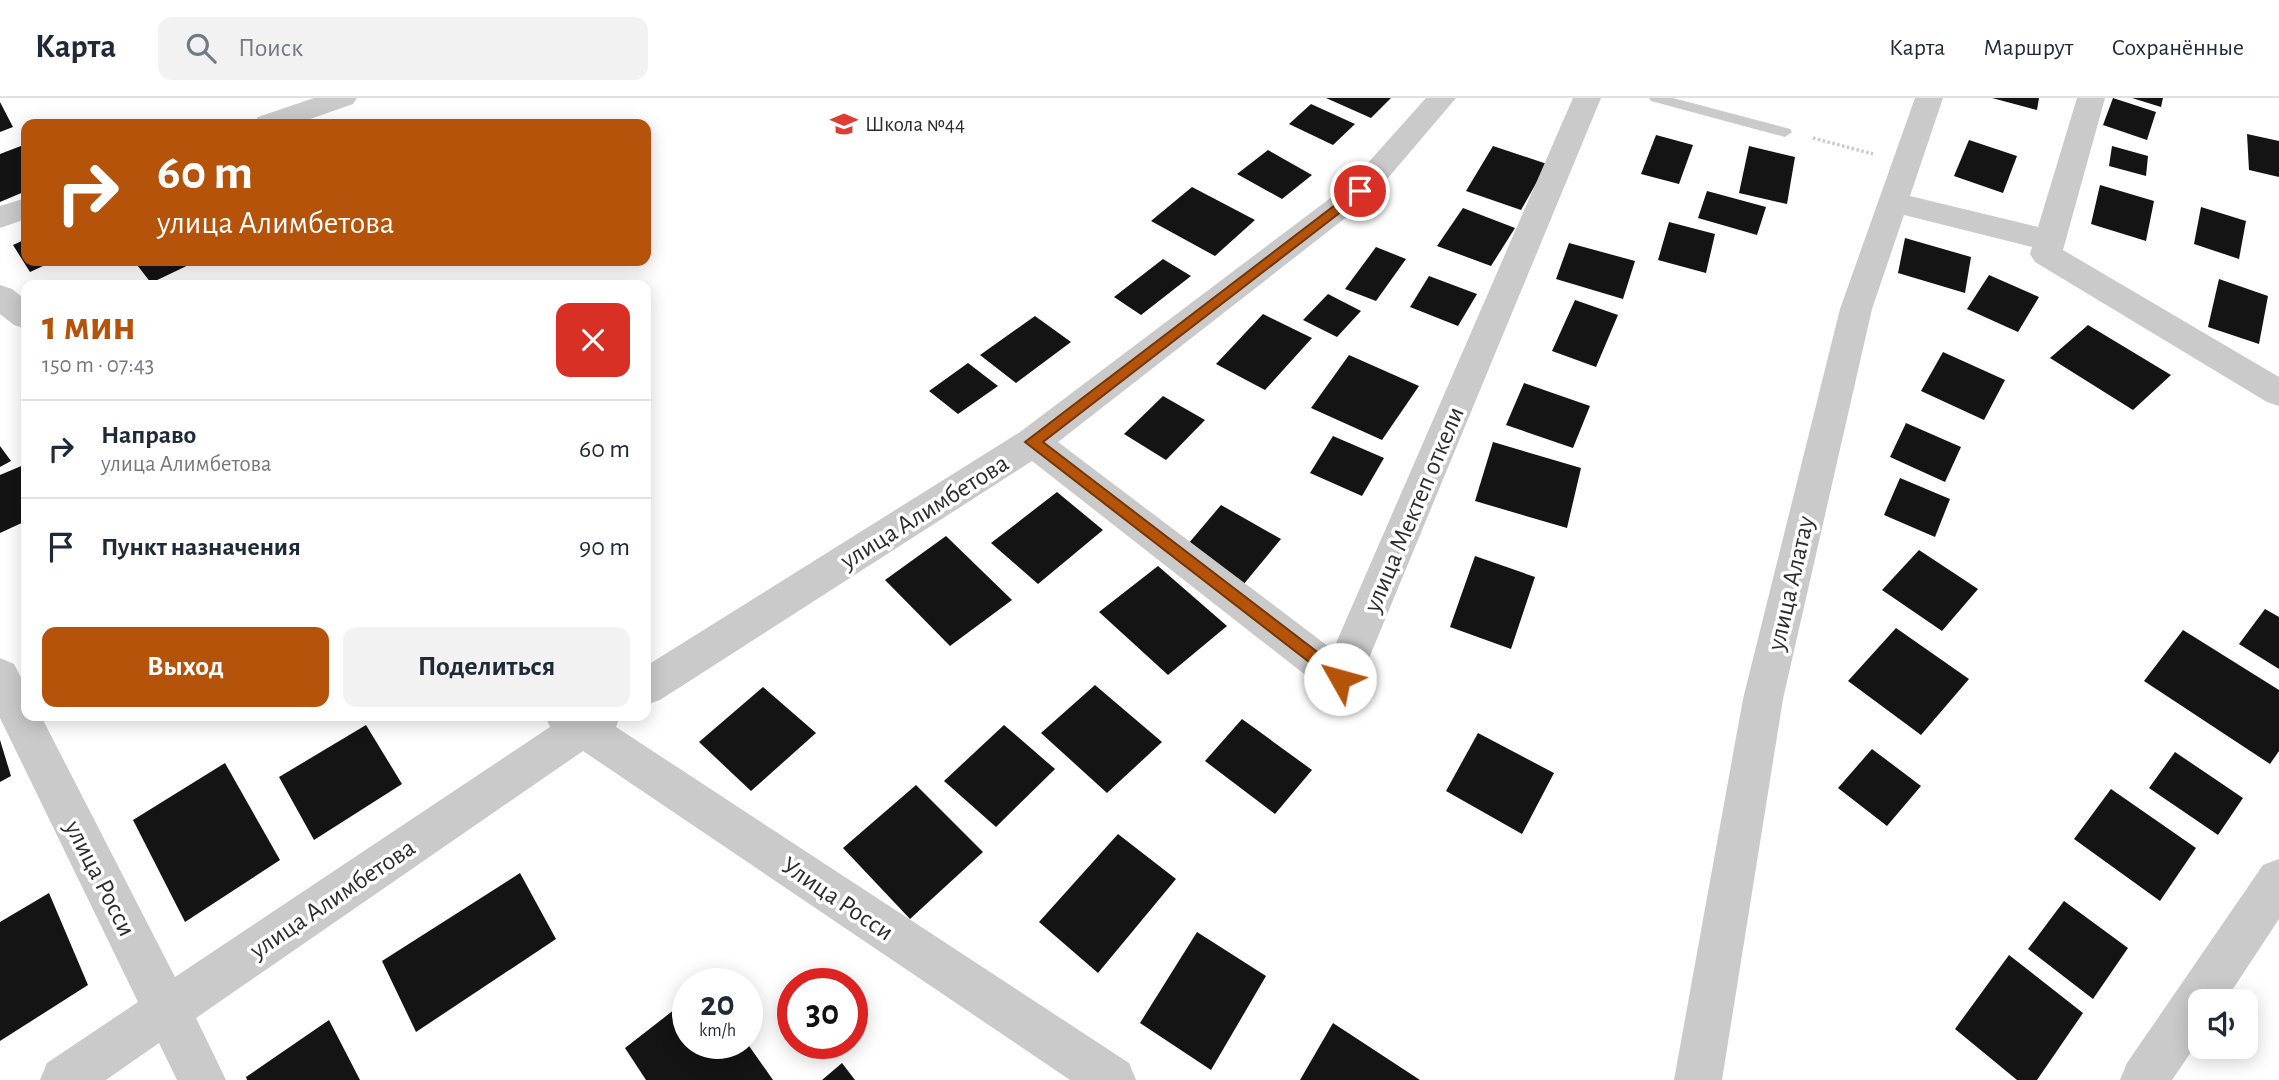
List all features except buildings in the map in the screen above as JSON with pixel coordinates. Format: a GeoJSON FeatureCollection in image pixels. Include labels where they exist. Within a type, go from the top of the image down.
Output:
{"type":"FeatureCollection","features":[{"type":"Feature","properties":{"kind":"street"},"geometry":{"type":"LineString","coordinates":[[282,119],[343,98]]}},
{"type":"Feature","properties":{"kind":"street","name":"улица Алимбетова"},"geometry":{"type":"LineString","coordinates":[[651,684],[1033,442],[1360,191],[1442,98]]}},
{"type":"Feature","properties":{"kind":"street","name":"улица Мектеп откели"},"geometry":{"type":"LineString","coordinates":[[1033,442],[1340,679],[1587,98]]}},
{"type":"Feature","properties":{"kind":"street","name":"улица Алатау"},"geometry":{"type":"LineString","coordinates":[[1698,1080],[1763,699],[1856,309],[1929,98]]}},
{"type":"Feature","properties":{"kind":"street"},"geometry":{"type":"LineString","coordinates":[[2048,247],[2091,98]]}},
{"type":"Feature","properties":{"kind":"street"},"geometry":{"type":"LineString","coordinates":[[1893,202],[2048,247],[2279,393]]}},
{"type":"Feature","properties":{"kind":"street"},"geometry":{"type":"LineString","coordinates":[[0,218],[21,210]]}},
{"type":"Feature","properties":{"kind":"street"},"geometry":{"type":"LineString","coordinates":[[0,297],[21,313]]}},
{"type":"Feature","properties":{"kind":"street","name":"улица Росси"},"geometry":{"type":"LineString","coordinates":[[0,676],[21,718]]}},
{"type":"Feature","properties":{"kind":"street","name":"улица Росси"},"geometry":{"type":"LineString","coordinates":[[22,721],[202,1080]]}},
{"type":"Feature","properties":{"kind":"street","name":"улица Алимбетова"},"geometry":{"type":"LineString","coordinates":[[64,1080],[581,721]]}},
{"type":"Feature","properties":{"kind":"street","name":"Улица Росси"},"geometry":{"type":"LineString","coordinates":[[583,721],[1112,1080]]}},
{"type":"Feature","properties":{"kind":"street"},"geometry":{"type":"LineString","coordinates":[[2144,1080],[2279,880]]}},
{"type":"Feature","properties":{"kind":"lane"},"geometry":{"type":"LineString","coordinates":[[1656,98],[1785,132]]}},
{"type":"Feature","properties":{"kind":"place","name":"Школа №44"},"geometry":{"type":"Point","coordinates":[844,124]}},
{"type":"Feature","properties":{"kind":"route"},"geometry":{"type":"LineString","coordinates":[[1340,679],[1033,442],[1360,191]]}}]}
